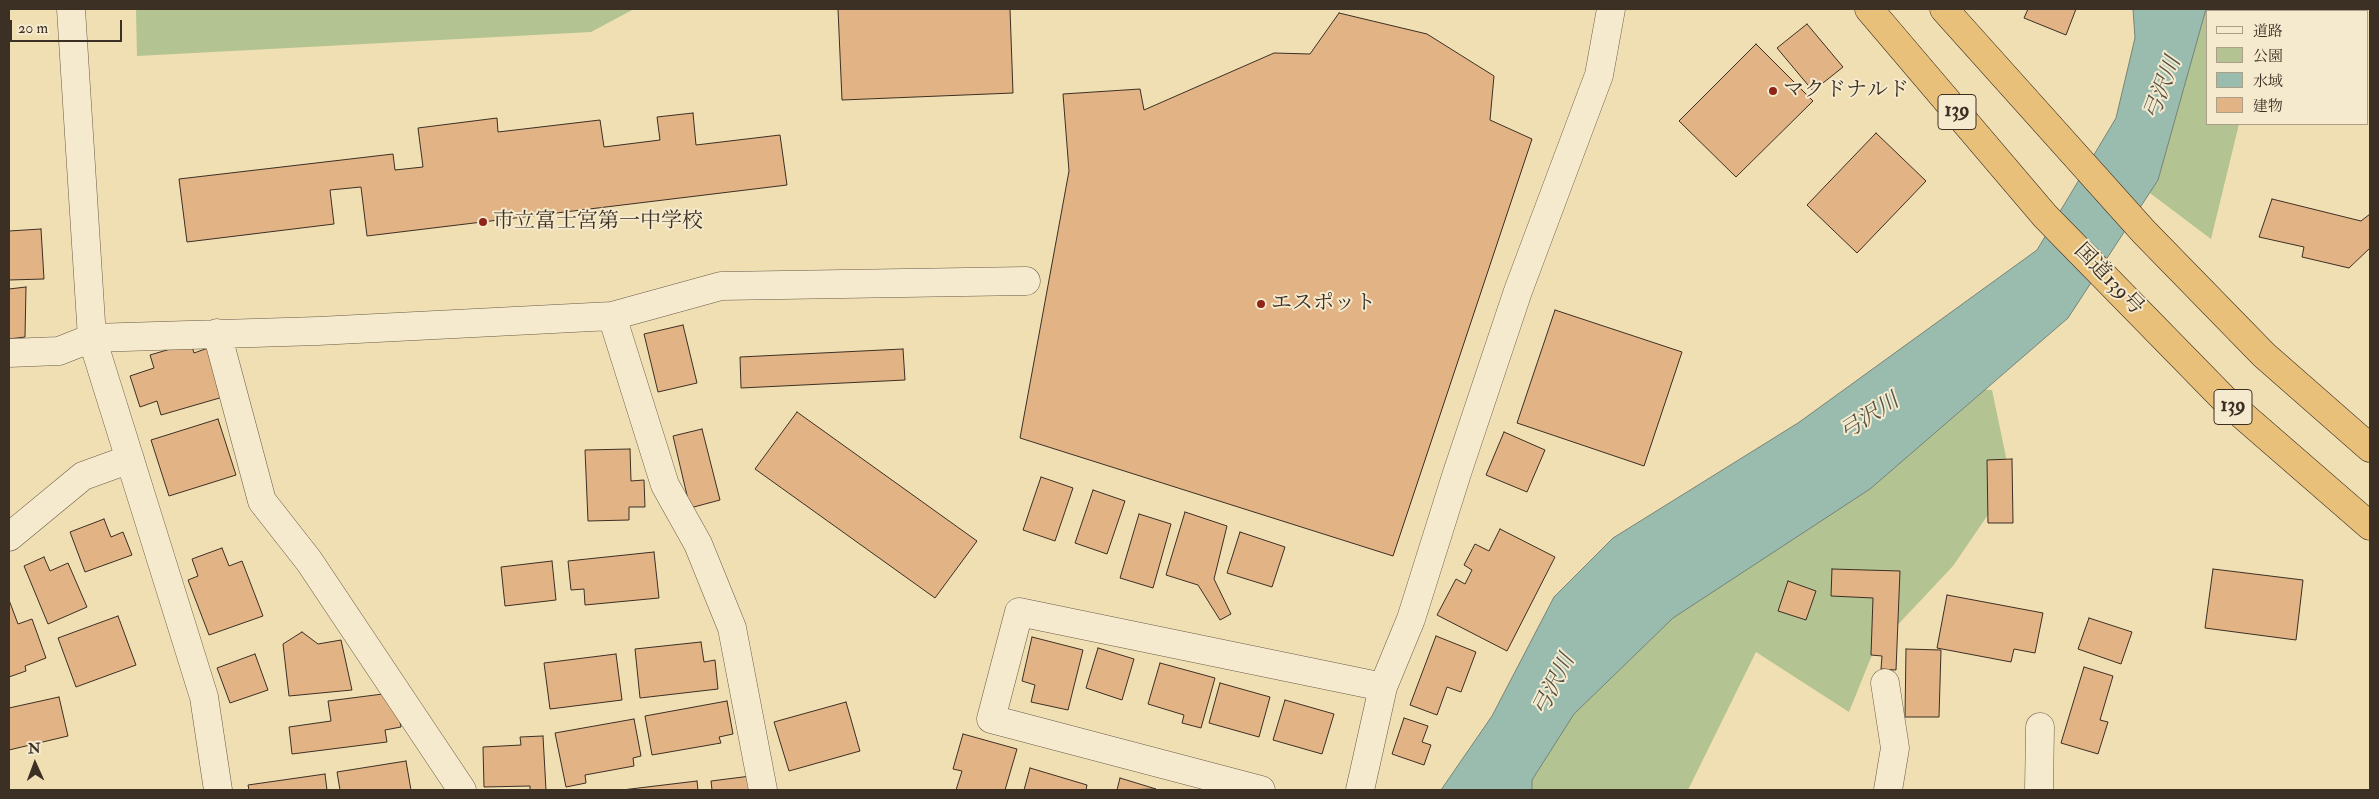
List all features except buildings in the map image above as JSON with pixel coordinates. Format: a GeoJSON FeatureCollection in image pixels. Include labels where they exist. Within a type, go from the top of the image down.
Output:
{"type":"FeatureCollection","features":[{"type":"Feature","properties":{"kind":"highway","name":"国道139号"},"geometry":{"type":"LineString","coordinates":[[1870,9],[2045,216],[2225,400],[2370,526]]}},
{"type":"Feature","properties":{"kind":"highway"},"geometry":{"type":"LineString","coordinates":[[1944,9],[2144,232],[2264,355],[2370,448]]}},
{"type":"Feature","properties":{"kind":"street"},"geometry":{"type":"LineString","coordinates":[[72,9],[92,338],[204,697],[218,790]]}},
{"type":"Feature","properties":{"kind":"street"},"geometry":{"type":"LineString","coordinates":[[1360,790],[1383,687],[1411,619],[1457,473],[1518,291],[1598,75],[1610,9]]}},
{"type":"Feature","properties":{"kind":"street"},"geometry":{"type":"LineString","coordinates":[[9,353],[59,350],[92,338],[318,331],[612,316],[721,286],[1026,281]]}},
{"type":"Feature","properties":{"kind":"street"},"geometry":{"type":"LineString","coordinates":[[612,316],[665,485],[698,544],[732,628],[763,790]]}},
{"type":"Feature","properties":{"kind":"street"},"geometry":{"type":"LineString","coordinates":[[217,333],[262,501],[309,562],[462,790]]}},
{"type":"Feature","properties":{"kind":"street"},"geometry":{"type":"LineString","coordinates":[[9,537],[83,476],[130,459]]}},
{"type":"Feature","properties":{"kind":"street"},"geometry":{"type":"LineString","coordinates":[[1261,790],[991,719],[1019,612],[1383,687]]}},
{"type":"Feature","properties":{"kind":"street"},"geometry":{"type":"LineString","coordinates":[[1885,683],[1895,748],[1888,790]]}},
{"type":"Feature","properties":{"kind":"street"},"geometry":{"type":"LineString","coordinates":[[2038,790],[2040,727]]}},
{"type":"Feature","properties":{"kind":"green space"},"geometry":{"type":"Polygon","coordinates":[[[136,9],[634,9],[591,32],[137,56],[136,9]]]}},
{"type":"Feature","properties":{"kind":"green space"},"geometry":{"type":"Polygon","coordinates":[[[2166,9],[2267,9],[2206,10],[2206,125],[2239,125],[2211,239],[2118,169],[2166,9]]]}},
{"type":"Feature","properties":{"kind":"green space"},"geometry":{"type":"Polygon","coordinates":[[[1928,385],[1992,390],[2011,481],[1953,566],[1874,650],[1849,712],[1756,652],[1688,790],[1531,790],[1533,761],[1627,651],[1928,385]]]}},
{"type":"Feature","properties":{"kind":"water","name":"弓沢川"},"geometry":{"type":"Polygon","coordinates":[[[2133,9],[2206,9],[2158,180],[2068,318],[1870,489],[1673,618],[1574,714],[1532,780],[1532,790],[1441,790],[1492,716],[1554,597],[1613,538],[1798,423],[2037,250],[2116,118],[2135,38],[2133,9]]]}},
{"type":"Feature","properties":{"kind":"place","name":"マクドナルド"},"geometry":{"type":"Point","coordinates":[1773,91]}},
{"type":"Feature","properties":{"kind":"place","name":"市立富士宮第一中学校"},"geometry":{"type":"Point","coordinates":[483,222]}},
{"type":"Feature","properties":{"kind":"place","name":"エスポット"},"geometry":{"type":"Point","coordinates":[1261,304]}}]}
